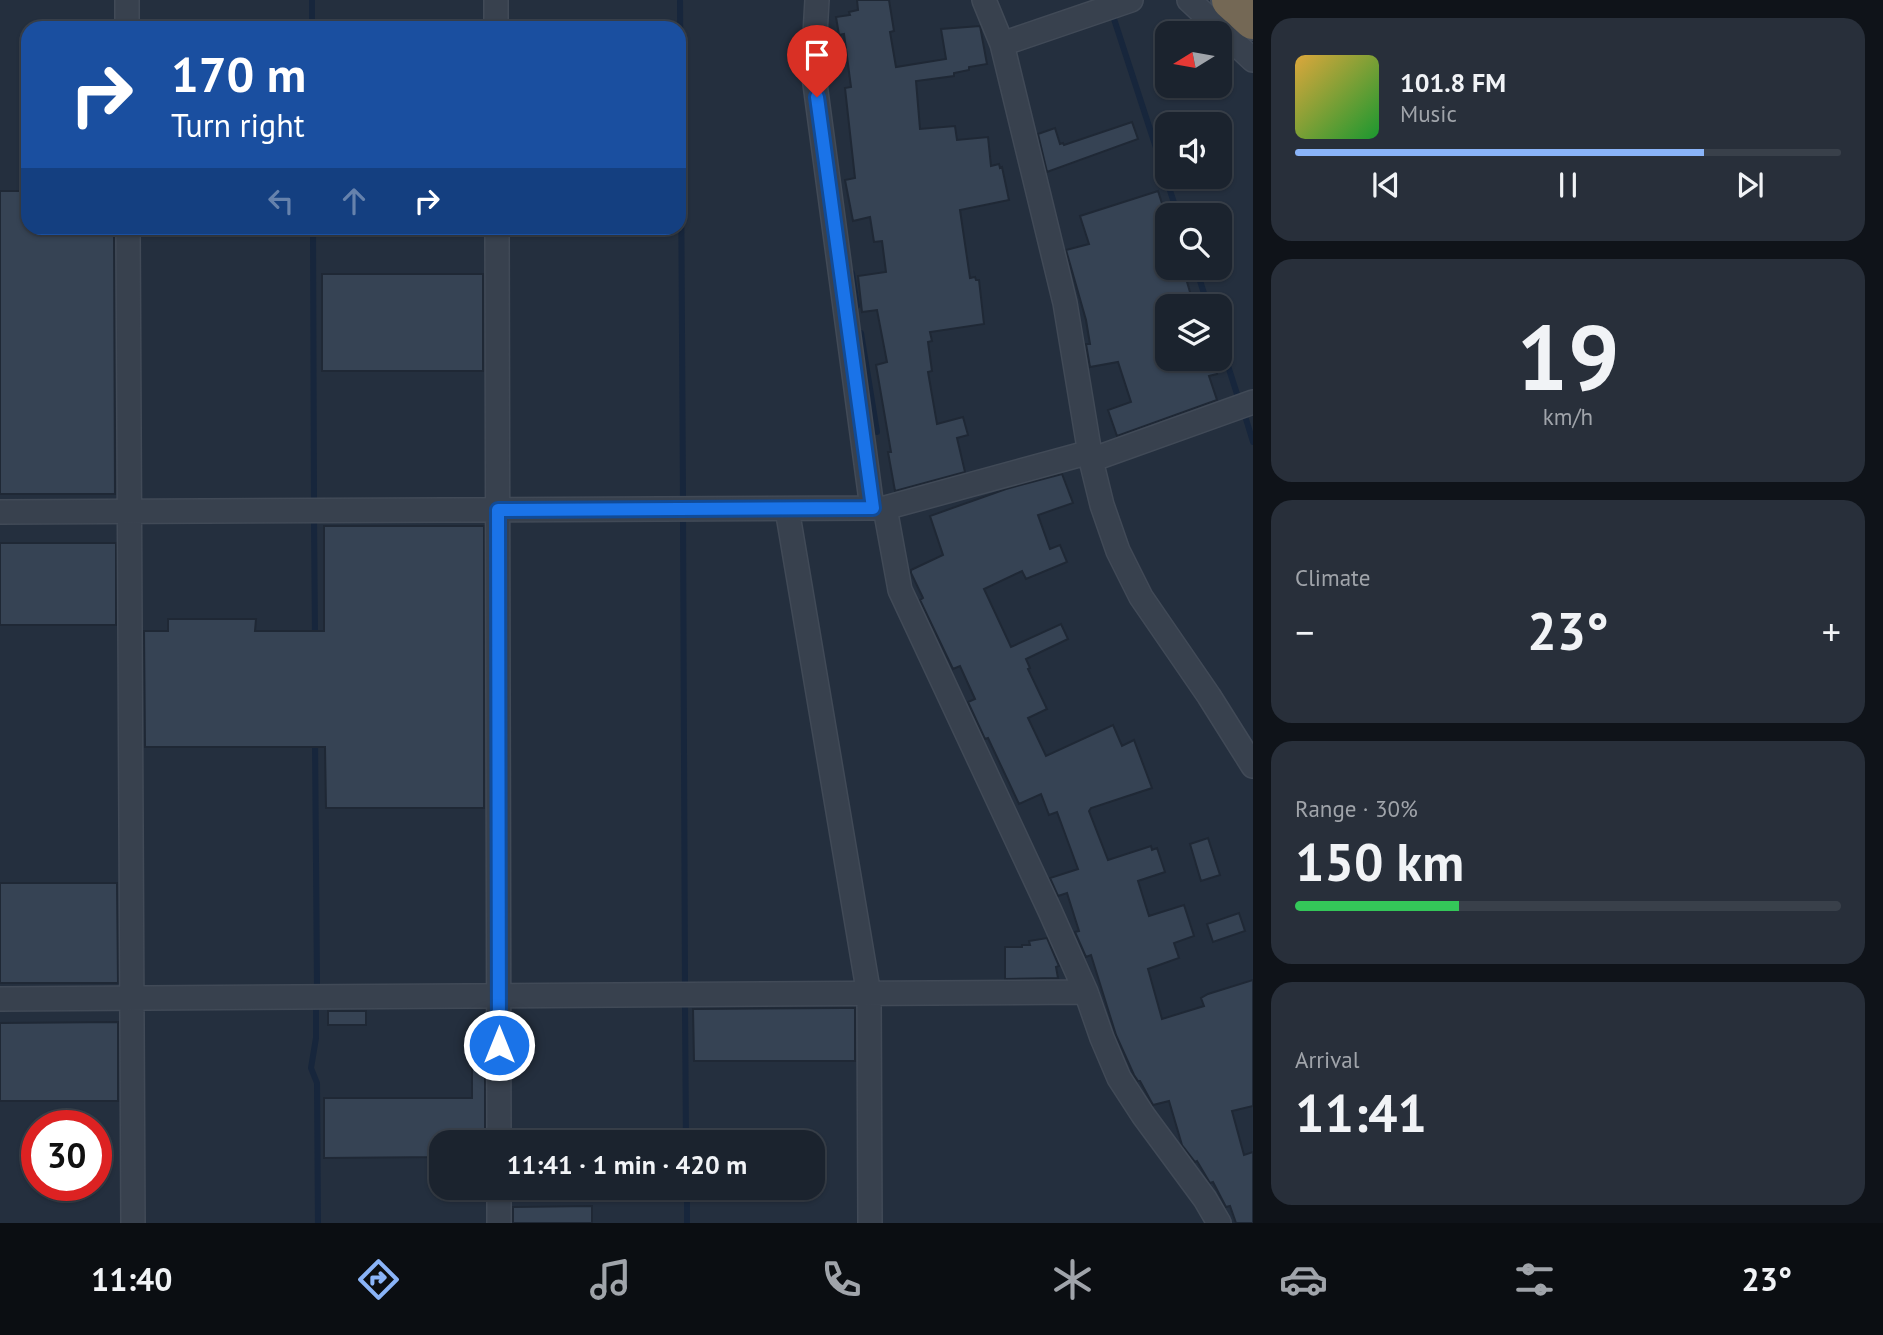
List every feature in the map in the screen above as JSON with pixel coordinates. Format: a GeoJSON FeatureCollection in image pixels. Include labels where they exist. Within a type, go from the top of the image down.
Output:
{"type":"FeatureCollection","features":[{"type":"Feature","properties":{"kind":"highway"},"geometry":{"type":"LineString","coordinates":[[1231,0],[1253,18]]}},
{"type":"Feature","properties":{"kind":"highway"},"geometry":{"type":"LineString","coordinates":[[1237,0],[1253,18]]}},
{"type":"Feature","properties":{"kind":"street"},"geometry":{"type":"LineString","coordinates":[[127,0],[127,21]]}},
{"type":"Feature","properties":{"kind":"street"},"geometry":{"type":"LineString","coordinates":[[496,0],[496,21]]}},
{"type":"Feature","properties":{"kind":"street"},"geometry":{"type":"LineString","coordinates":[[817,0],[813,69],[879,508],[900,590],[1086,992],[1119,1078],[1205,1199],[1219,1223]]}},
{"type":"Feature","properties":{"kind":"street"},"geometry":{"type":"LineString","coordinates":[[984,0],[1002,44],[1065,303],[1091,456],[1102,505],[1118,551],[1141,597],[1253,766]]}},
{"type":"Feature","properties":{"kind":"street"},"geometry":{"type":"LineString","coordinates":[[1002,44],[1130,0]]}},
{"type":"Feature","properties":{"kind":"street"},"geometry":{"type":"LineString","coordinates":[[1189,0],[1253,60]]}},
{"type":"Feature","properties":{"kind":"street"},"geometry":{"type":"LineString","coordinates":[[128,235],[134,1223]]}},
{"type":"Feature","properties":{"kind":"street"},"geometry":{"type":"LineString","coordinates":[[497,235],[499,1130]]}},
{"type":"Feature","properties":{"kind":"street"},"geometry":{"type":"LineString","coordinates":[[0,512],[879,508],[1091,456],[1253,402]]}},
{"type":"Feature","properties":{"kind":"street"},"geometry":{"type":"LineString","coordinates":[[787,509],[869,995],[870,1223]]}},
{"type":"Feature","properties":{"kind":"street"},"geometry":{"type":"LineString","coordinates":[[0,999],[1086,992]]}},
{"type":"Feature","properties":{"kind":"street"},"geometry":{"type":"LineString","coordinates":[[499,1200],[499,1223]]}},
{"type":"Feature","properties":{"kind":"building"},"geometry":{"type":"Polygon","coordinates":[[[857,0],[889,0],[894,31],[890,32],[896,67],[946,59],[941,29],[980,26],[987,64],[969,67],[969,70],[954,73],[954,76],[916,81],[920,129],[955,126],[957,140],[988,137],[991,166],[999,164],[1000,168],[1002,167],[1009,200],[960,210],[970,278],[979,280],[984,324],[930,332],[932,341],[928,342],[932,371],[928,372],[937,424],[963,417],[968,435],[957,438],[965,472],[895,491],[876,365],[887,362],[877,310],[862,312],[858,276],[886,272],[882,241],[874,242],[870,217],[853,221],[845,180],[855,178],[845,88],[851,87],[844,34],[839,35],[836,17],[850,15],[849,12],[858,10],[857,0]]]}},
{"type":"Feature","properties":{"kind":"building"},"geometry":{"type":"Polygon","coordinates":[[[1132,122],[1138,139],[1047,172],[1038,134],[1055,128],[1060,144],[1064,145],[1132,122]]]}},
{"type":"Feature","properties":{"kind":"building"},"geometry":{"type":"Polygon","coordinates":[[[0,191],[21,191],[21,235],[114,235],[115,494],[0,494],[0,191]]]}},
{"type":"Feature","properties":{"kind":"building"},"geometry":{"type":"Polygon","coordinates":[[[1158,191],[1162,203],[1155,203],[1155,280],[1186,280],[1191,294],[1155,294],[1155,371],[1216,371],[1217,374],[1209,376],[1217,400],[1117,436],[1108,410],[1131,402],[1118,362],[1090,367],[1086,320],[1066,250],[1089,244],[1080,216],[1158,191]]]}},
{"type":"Feature","properties":{"kind":"building"},"geometry":{"type":"Polygon","coordinates":[[[322,274],[483,274],[483,371],[322,371],[322,274]]]}},
{"type":"Feature","properties":{"kind":"building"},"geometry":{"type":"Polygon","coordinates":[[[1062,474],[1073,503],[1038,515],[1050,549],[1060,545],[1067,562],[1026,579],[1022,571],[984,589],[1011,647],[1061,624],[1068,639],[1026,659],[1047,709],[1028,718],[1046,756],[1113,725],[1122,746],[1134,740],[1152,788],[1091,808],[1089,811],[1108,860],[1151,846],[1152,850],[1157,848],[1165,872],[1138,881],[1149,916],[1184,905],[1194,936],[1174,943],[1179,958],[1148,969],[1162,1019],[1204,1006],[1201,998],[1208,994],[1253,980],[1253,1106],[1232,1111],[1244,1155],[1253,1152],[1253,1223],[1236,1223],[1230,1206],[1226,1207],[1213,1182],[1210,1183],[1197,1161],[1195,1162],[1182,1145],[1169,1101],[1153,1105],[1134,1075],[1116,1035],[1091,955],[1086,957],[1075,932],[1079,931],[1067,893],[1058,896],[1050,878],[1078,869],[1057,812],[1049,815],[1041,794],[1019,804],[968,702],[975,699],[960,666],[953,669],[920,600],[923,598],[911,573],[911,570],[943,555],[930,516],[1006,489],[1062,474]]]}},
{"type":"Feature","properties":{"kind":"building"},"geometry":{"type":"Polygon","coordinates":[[[324,526],[484,526],[484,808],[326,808],[325,747],[145,747],[144,631],[168,631],[168,619],[256,619],[255,631],[324,631],[324,526]]]}},
{"type":"Feature","properties":{"kind":"building"},"geometry":{"type":"Polygon","coordinates":[[[0,543],[116,543],[116,625],[0,625],[0,543]]]}},
{"type":"Feature","properties":{"kind":"building"},"geometry":{"type":"Polygon","coordinates":[[[1208,838],[1220,875],[1201,881],[1190,844],[1208,838]]]}},
{"type":"Feature","properties":{"kind":"building"},"geometry":{"type":"Polygon","coordinates":[[[0,883],[117,883],[118,983],[0,983],[0,883]]]}},
{"type":"Feature","properties":{"kind":"building"},"geometry":{"type":"Polygon","coordinates":[[[1239,913],[1245,931],[1213,942],[1207,924],[1239,913]]]}},
{"type":"Feature","properties":{"kind":"building"},"geometry":{"type":"Polygon","coordinates":[[[1047,938],[1059,966],[1056,967],[1058,978],[1005,979],[1005,947],[1022,947],[1030,945],[1029,941],[1047,938]]]}},
{"type":"Feature","properties":{"kind":"building"},"geometry":{"type":"Polygon","coordinates":[[[855,1008],[855,1061],[694,1061],[693,1009],[855,1008]]]}},
{"type":"Feature","properties":{"kind":"building"},"geometry":{"type":"Polygon","coordinates":[[[328,1011],[366,1011],[366,1025],[328,1025],[328,1011]]]}},
{"type":"Feature","properties":{"kind":"building"},"geometry":{"type":"Polygon","coordinates":[[[118,1022],[118,1101],[0,1101],[0,1023],[118,1022]]]}},
{"type":"Feature","properties":{"kind":"building"},"geometry":{"type":"Polygon","coordinates":[[[472,1066],[485,1066],[485,1130],[429,1130],[429,1157],[324,1158],[324,1098],[472,1098],[472,1066]]]}},
{"type":"Feature","properties":{"kind":"building"},"geometry":{"type":"Polygon","coordinates":[[[592,1206],[592,1223],[513,1223],[513,1207],[592,1206]]]}},
{"type":"Feature","properties":{"kind":"waterway"},"geometry":{"type":"LineString","coordinates":[[312,0],[312,21]]}},
{"type":"Feature","properties":{"kind":"waterway"},"geometry":{"type":"LineString","coordinates":[[680,0],[680,21]]}},
{"type":"Feature","properties":{"kind":"waterway"},"geometry":{"type":"LineString","coordinates":[[1114,19],[1174,203]]}},
{"type":"Feature","properties":{"kind":"waterway"},"geometry":{"type":"LineString","coordinates":[[313,235],[314,501]]}},
{"type":"Feature","properties":{"kind":"waterway"},"geometry":{"type":"LineString","coordinates":[[681,235],[683,499]]}},
{"type":"Feature","properties":{"kind":"waterway"},"geometry":{"type":"LineString","coordinates":[[852,273],[857,306]]}},
{"type":"Feature","properties":{"kind":"waterway"},"geometry":{"type":"LineString","coordinates":[[1200,280],[1204,294]]}},
{"type":"Feature","properties":{"kind":"waterway"},"geometry":{"type":"LineString","coordinates":[[861,333],[877,432]]}},
{"type":"Feature","properties":{"kind":"waterway"},"geometry":{"type":"LineString","coordinates":[[1230,371],[1237,394]]}},
{"type":"Feature","properties":{"kind":"waterway"},"geometry":{"type":"LineString","coordinates":[[1246,419],[1253,442]]}},
{"type":"Feature","properties":{"kind":"waterway"},"geometry":{"type":"LineString","coordinates":[[683,517],[685,988]]}},
{"type":"Feature","properties":{"kind":"waterway"},"geometry":{"type":"LineString","coordinates":[[314,519],[315,637]]}},
{"type":"Feature","properties":{"kind":"waterway"},"geometry":{"type":"LineString","coordinates":[[315,739],[317,986]]}},
{"type":"Feature","properties":{"kind":"waterway"},"geometry":{"type":"LineString","coordinates":[[685,1006],[686,1130]]}},
{"type":"Feature","properties":{"kind":"waterway"},"geometry":{"type":"LineString","coordinates":[[316,1010],[316,1038],[311,1068],[317,1083],[318,1223]]}},
{"type":"Feature","properties":{"kind":"waterway"},"geometry":{"type":"LineString","coordinates":[[687,1200],[687,1223]]}},
{"type":"Feature","properties":{"kind":"route"},"geometry":{"type":"LineString","coordinates":[[499,1045],[498,510],[873,508],[817,97]]}}]}
